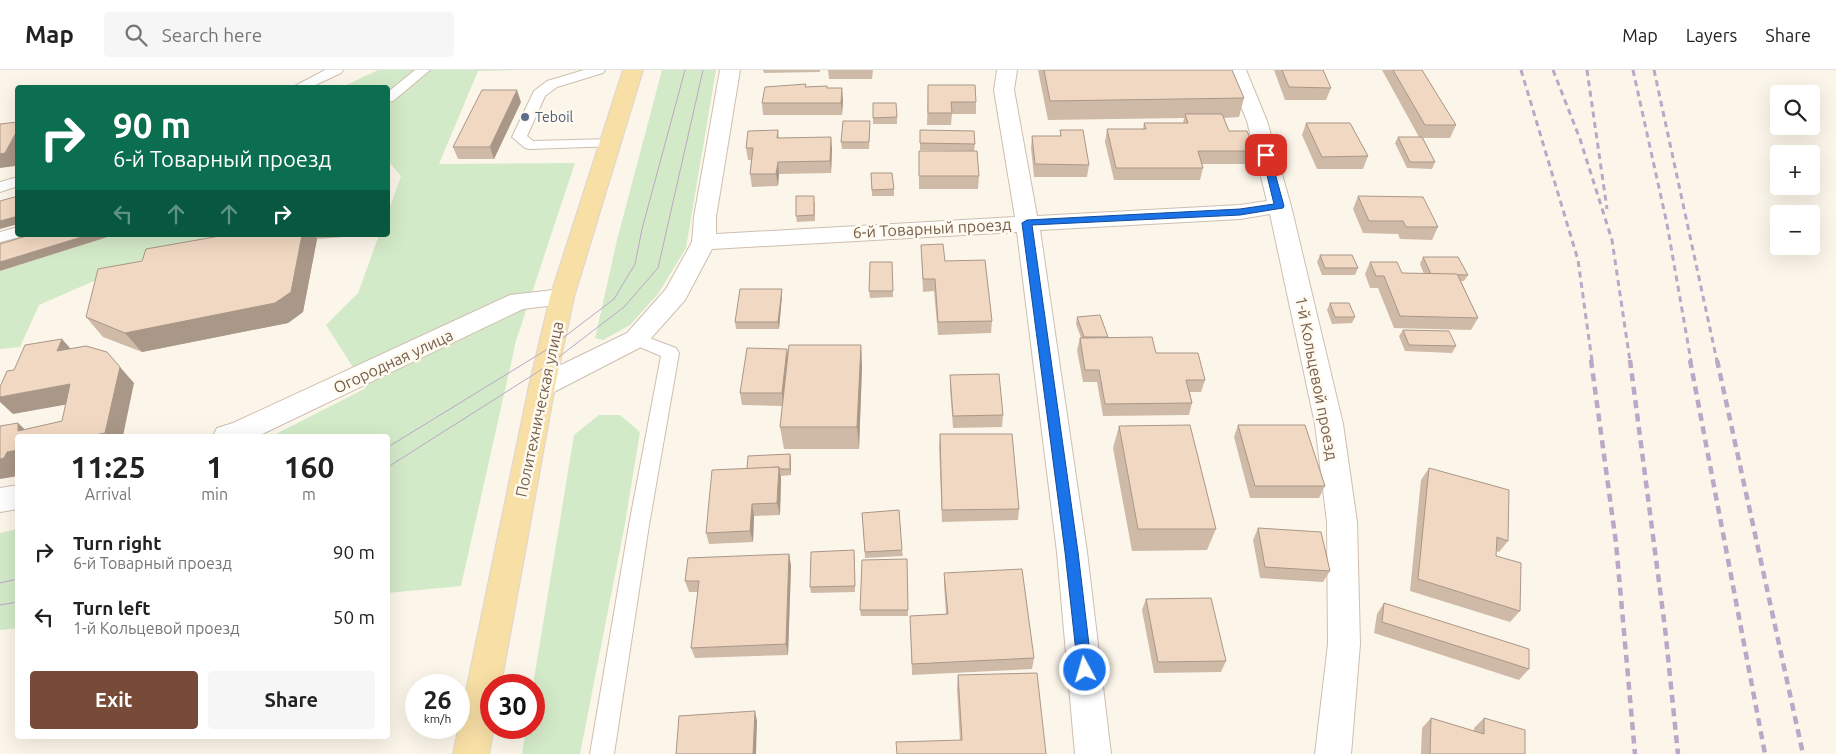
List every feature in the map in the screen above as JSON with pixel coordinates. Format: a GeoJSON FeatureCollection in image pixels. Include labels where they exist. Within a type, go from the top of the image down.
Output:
{"type":"FeatureCollection","features":[{"type":"Feature","properties":{"kind":"main road","name":"Политехническая улица"},"geometry":{"type":"LineString","coordinates":[[471,754],[542,386],[562,297],[633,70]]}},
{"type":"Feature","properties":{"kind":"street"},"geometry":{"type":"LineString","coordinates":[[542,386],[636,339],[676,294],[704,242],[705,217],[730,70]]}},
{"type":"Feature","properties":{"kind":"street"},"geometry":{"type":"LineString","coordinates":[[1007,70],[1004,90],[1027,223],[1072,552],[1093,754]]}},
{"type":"Feature","properties":{"kind":"street","name":"1-й Кольцевой проезд"},"geometry":{"type":"LineString","coordinates":[[1236,70],[1257,121],[1280,206],[1329,424],[1342,522],[1344,644],[1334,754]]}},
{"type":"Feature","properties":{"kind":"street","name":"6-й Товарный проезд"},"geometry":{"type":"LineString","coordinates":[[704,242],[1240,212],[1280,206]]}},
{"type":"Feature","properties":{"kind":"street","name":"Огородная улица"},"geometry":{"type":"LineString","coordinates":[[233,434],[250,428],[519,301],[562,297]]}},
{"type":"Feature","properties":{"kind":"street"},"geometry":{"type":"LineString","coordinates":[[0,500],[15,498]]}},
{"type":"Feature","properties":{"kind":"lane"},"geometry":{"type":"LineString","coordinates":[[304,85],[336,70]]}},
{"type":"Feature","properties":{"kind":"lane"},"geometry":{"type":"LineString","coordinates":[[390,96],[423,70]]}},
{"type":"Feature","properties":{"kind":"lane"},"geometry":{"type":"LineString","coordinates":[[598,70],[552,84],[539,94],[518,137],[530,145],[611,143]]}},
{"type":"Feature","properties":{"kind":"lane"},"geometry":{"type":"LineString","coordinates":[[0,187],[15,182]]}},
{"type":"Feature","properties":{"kind":"lane"},"geometry":{"type":"LineString","coordinates":[[0,237],[15,233]]}},
{"type":"Feature","properties":{"kind":"lane"},"geometry":{"type":"LineString","coordinates":[[602,754],[639,525],[670,353],[636,339]]}},
{"type":"Feature","properties":{"kind":"green space"},"geometry":{"type":"Polygon","coordinates":[[[378,70],[517,70],[478,71],[439,164],[575,163],[516,341],[461,586],[390,593],[390,434],[276,434],[366,388],[326,325],[358,293],[378,237],[390,237],[390,206],[401,176],[390,163],[390,85],[346,85],[378,70]]]}},
{"type":"Feature","properties":{"kind":"green space"},"geometry":{"type":"Polygon","coordinates":[[[662,70],[716,70],[686,248],[658,294],[630,325],[603,340],[595,338],[617,240],[662,70]]]}},
{"type":"Feature","properties":{"kind":"green space"},"geometry":{"type":"Polygon","coordinates":[[[108,237],[210,237],[142,260],[39,305],[20,347],[0,349],[0,271],[108,237]]]}},
{"type":"Feature","properties":{"kind":"green space"},"geometry":{"type":"Polygon","coordinates":[[[599,415],[620,415],[640,432],[624,529],[580,754],[522,754],[524,739],[545,739],[545,674],[535,674],[574,435],[599,415]]]}},
{"type":"Feature","properties":{"kind":"green space"},"geometry":{"type":"Polygon","coordinates":[[[15,529],[15,628],[0,630],[0,533],[15,529]]]}},
{"type":"Feature","properties":{"kind":"building"},"geometry":{"type":"Polygon","coordinates":[[[1044,70],[1232,70],[1244,98],[1050,101],[1044,70]]]}},
{"type":"Feature","properties":{"kind":"building"},"geometry":{"type":"Polygon","coordinates":[[[1282,70],[1323,70],[1331,88],[1289,87],[1282,70]]]}},
{"type":"Feature","properties":{"kind":"building"},"geometry":{"type":"Polygon","coordinates":[[[1393,70],[1422,70],[1456,125],[1425,125],[1393,70]]]}},
{"type":"Feature","properties":{"kind":"building"},"geometry":{"type":"Polygon","coordinates":[[[806,84],[805,87],[827,86],[827,88],[842,88],[841,103],[762,103],[765,87],[806,84]]]}},
{"type":"Feature","properties":{"kind":"building"},"geometry":{"type":"Polygon","coordinates":[[[928,85],[975,85],[976,102],[951,102],[952,113],[928,113],[928,85]]]}},
{"type":"Feature","properties":{"kind":"building"},"geometry":{"type":"Polygon","coordinates":[[[482,90],[517,90],[490,147],[453,147],[482,90]]]}},
{"type":"Feature","properties":{"kind":"building"},"geometry":{"type":"Polygon","coordinates":[[[873,103],[896,103],[897,117],[873,118],[873,103]]]}},
{"type":"Feature","properties":{"kind":"building"},"geometry":{"type":"Polygon","coordinates":[[[1185,114],[1222,114],[1229,131],[1247,131],[1255,151],[1198,151],[1203,168],[1116,168],[1107,129],[1146,129],[1144,123],[1188,123],[1185,114]]]}},
{"type":"Feature","properties":{"kind":"building"},"geometry":{"type":"Polygon","coordinates":[[[843,121],[870,121],[869,142],[841,142],[843,121]]]}},
{"type":"Feature","properties":{"kind":"building"},"geometry":{"type":"Polygon","coordinates":[[[15,122],[15,135],[5,153],[0,154],[0,124],[15,122]]]}},
{"type":"Feature","properties":{"kind":"building"},"geometry":{"type":"Polygon","coordinates":[[[1306,123],[1350,123],[1368,156],[1322,157],[1306,123]]]}},
{"type":"Feature","properties":{"kind":"building"},"geometry":{"type":"Polygon","coordinates":[[[778,130],[777,138],[831,137],[830,161],[778,162],[776,174],[750,174],[753,148],[746,148],[748,131],[778,130]]]}},
{"type":"Feature","properties":{"kind":"building"},"geometry":{"type":"Polygon","coordinates":[[[920,130],[974,131],[975,144],[920,143],[920,130]]]}},
{"type":"Feature","properties":{"kind":"building"},"geometry":{"type":"Polygon","coordinates":[[[1060,130],[1083,130],[1089,165],[1035,164],[1032,136],[1061,136],[1060,130]]]}},
{"type":"Feature","properties":{"kind":"building"},"geometry":{"type":"Polygon","coordinates":[[[1398,137],[1422,137],[1435,162],[1410,162],[1398,137]]]}},
{"type":"Feature","properties":{"kind":"building"},"geometry":{"type":"Polygon","coordinates":[[[919,151],[977,151],[979,176],[919,176],[919,151]]]}},
{"type":"Feature","properties":{"kind":"building"},"geometry":{"type":"Polygon","coordinates":[[[871,173],[892,173],[894,189],[872,190],[871,173]]]}},
{"type":"Feature","properties":{"kind":"building"},"geometry":{"type":"Polygon","coordinates":[[[796,196],[814,196],[814,215],[796,216],[796,196]]]}},
{"type":"Feature","properties":{"kind":"building"},"geometry":{"type":"Polygon","coordinates":[[[1358,196],[1423,197],[1438,227],[1406,227],[1403,221],[1369,221],[1358,196]]]}},
{"type":"Feature","properties":{"kind":"building"},"geometry":{"type":"Polygon","coordinates":[[[15,197],[15,217],[0,221],[0,201],[15,197]]]}},
{"type":"Feature","properties":{"kind":"building"},"geometry":{"type":"Polygon","coordinates":[[[23,237],[81,237],[0,262],[0,244],[23,237]]]}},
{"type":"Feature","properties":{"kind":"building"},"geometry":{"type":"Polygon","coordinates":[[[214,237],[302,237],[291,292],[275,303],[125,333],[86,317],[98,269],[142,261],[146,249],[214,237]]]}},
{"type":"Feature","properties":{"kind":"building"},"geometry":{"type":"Polygon","coordinates":[[[943,244],[945,261],[985,260],[992,321],[938,322],[935,279],[923,279],[921,245],[943,244]]]}},
{"type":"Feature","properties":{"kind":"building"},"geometry":{"type":"Polygon","coordinates":[[[1320,255],[1352,255],[1358,268],[1325,268],[1320,255]]]}},
{"type":"Feature","properties":{"kind":"building"},"geometry":{"type":"Polygon","coordinates":[[[1423,257],[1458,257],[1468,275],[1431,274],[1423,257]]]}},
{"type":"Feature","properties":{"kind":"building"},"geometry":{"type":"Polygon","coordinates":[[[870,262],[892,262],[893,291],[869,291],[870,262]]]}},
{"type":"Feature","properties":{"kind":"building"},"geometry":{"type":"Polygon","coordinates":[[[1370,262],[1397,262],[1402,273],[1457,274],[1478,318],[1400,316],[1384,276],[1376,276],[1370,262]]]}},
{"type":"Feature","properties":{"kind":"building"},"geometry":{"type":"Polygon","coordinates":[[[740,289],[782,289],[778,322],[735,322],[740,289]]]}},
{"type":"Feature","properties":{"kind":"building"},"geometry":{"type":"Polygon","coordinates":[[[1330,303],[1349,303],[1355,317],[1335,317],[1330,303]]]}},
{"type":"Feature","properties":{"kind":"building"},"geometry":{"type":"Polygon","coordinates":[[[1100,315],[1108,337],[1084,337],[1077,317],[1100,315]]]}},
{"type":"Feature","properties":{"kind":"building"},"geometry":{"type":"Polygon","coordinates":[[[1403,330],[1449,331],[1456,346],[1409,345],[1403,330]]]}},
{"type":"Feature","properties":{"kind":"building"},"geometry":{"type":"Polygon","coordinates":[[[1152,337],[1156,353],[1198,353],[1205,380],[1186,380],[1192,403],[1105,404],[1099,370],[1085,370],[1080,338],[1152,337]]]}},
{"type":"Feature","properties":{"kind":"building"},"geometry":{"type":"Polygon","coordinates":[[[62,339],[57,351],[86,346],[107,352],[120,367],[105,433],[15,434],[15,451],[7,452],[4,458],[0,459],[0,426],[18,423],[18,431],[62,421],[70,384],[0,397],[0,387],[7,371],[14,370],[25,345],[62,339]]]}},
{"type":"Feature","properties":{"kind":"building"},"geometry":{"type":"Polygon","coordinates":[[[789,345],[861,345],[857,427],[780,427],[789,345]]]}},
{"type":"Feature","properties":{"kind":"building"},"geometry":{"type":"Polygon","coordinates":[[[747,348],[787,349],[782,393],[740,393],[747,348]]]}},
{"type":"Feature","properties":{"kind":"building"},"geometry":{"type":"Polygon","coordinates":[[[999,374],[1003,415],[953,416],[950,375],[999,374]]]}},
{"type":"Feature","properties":{"kind":"building"},"geometry":{"type":"Polygon","coordinates":[[[1190,425],[1216,529],[1138,529],[1119,426],[1190,425]]]}},
{"type":"Feature","properties":{"kind":"building"},"geometry":{"type":"Polygon","coordinates":[[[1238,425],[1305,425],[1325,486],[1255,486],[1238,425]]]}},
{"type":"Feature","properties":{"kind":"building"},"geometry":{"type":"Polygon","coordinates":[[[940,434],[1012,434],[1019,509],[942,510],[940,434]]]}},
{"type":"Feature","properties":{"kind":"building"},"geometry":{"type":"Polygon","coordinates":[[[790,454],[790,469],[780,469],[779,467],[747,469],[748,456],[790,454]]]}},
{"type":"Feature","properties":{"kind":"building"},"geometry":{"type":"Polygon","coordinates":[[[779,467],[777,503],[752,504],[750,531],[706,533],[712,470],[779,467]]]}},
{"type":"Feature","properties":{"kind":"building"},"geometry":{"type":"Polygon","coordinates":[[[1429,468],[1509,490],[1508,541],[1497,537],[1496,556],[1521,563],[1520,611],[1418,579],[1429,468]]]}},
{"type":"Feature","properties":{"kind":"building"},"geometry":{"type":"Polygon","coordinates":[[[899,510],[902,550],[865,552],[862,513],[899,510]]]}},
{"type":"Feature","properties":{"kind":"building"},"geometry":{"type":"Polygon","coordinates":[[[1258,528],[1321,532],[1330,571],[1265,567],[1258,528]]]}},
{"type":"Feature","properties":{"kind":"building"},"geometry":{"type":"Polygon","coordinates":[[[854,550],[855,586],[810,587],[811,552],[854,550]]]}},
{"type":"Feature","properties":{"kind":"building"},"geometry":{"type":"Polygon","coordinates":[[[789,554],[786,644],[691,648],[699,581],[685,581],[688,558],[789,554]]]}},
{"type":"Feature","properties":{"kind":"building"},"geometry":{"type":"Polygon","coordinates":[[[907,559],[908,610],[860,610],[862,560],[907,559]]]}},
{"type":"Feature","properties":{"kind":"building"},"geometry":{"type":"Polygon","coordinates":[[[1022,569],[1034,658],[912,664],[910,616],[948,614],[944,573],[1022,569]]]}},
{"type":"Feature","properties":{"kind":"building"},"geometry":{"type":"Polygon","coordinates":[[[1211,598],[1226,661],[1158,662],[1146,599],[1211,598]]]}},
{"type":"Feature","properties":{"kind":"building"},"geometry":{"type":"Polygon","coordinates":[[[1384,603],[1529,649],[1529,669],[1382,622],[1384,603]]]}},
{"type":"Feature","properties":{"kind":"building"},"geometry":{"type":"Polygon","coordinates":[[[1037,673],[1046,754],[897,754],[896,742],[962,740],[958,675],[1037,673]]]}},
{"type":"Feature","properties":{"kind":"building"},"geometry":{"type":"Polygon","coordinates":[[[755,711],[753,754],[676,754],[679,716],[755,711]]]}},
{"type":"Feature","properties":{"kind":"building"},"geometry":{"type":"Polygon","coordinates":[[[1431,718],[1484,734],[1484,718],[1525,730],[1525,754],[1430,754],[1431,718]]]}},
{"type":"Feature","properties":{"kind":"tram line"},"geometry":{"type":"LineString","coordinates":[[390,446],[551,347],[614,299],[635,264],[642,229],[685,70]]}},
{"type":"Feature","properties":{"kind":"tram line"},"geometry":{"type":"LineString","coordinates":[[390,466],[547,366],[624,307],[658,268],[703,70]]}},
{"type":"Feature","properties":{"kind":"tram line"},"geometry":{"type":"LineString","coordinates":[[0,583],[15,580]]}},
{"type":"Feature","properties":{"kind":"tram line"},"geometry":{"type":"LineString","coordinates":[[0,605],[15,602]]}},
{"type":"Feature","properties":{"kind":"railway"},"geometry":{"type":"LineString","coordinates":[[1521,70],[1578,260],[1592,361]]}},
{"type":"Feature","properties":{"kind":"railway"},"geometry":{"type":"LineString","coordinates":[[1553,70],[1580,139],[1612,240],[1630,361]]}},
{"type":"Feature","properties":{"kind":"railway"},"geometry":{"type":"LineString","coordinates":[[1587,70],[1607,209]]}},
{"type":"Feature","properties":{"kind":"railway"},"geometry":{"type":"LineString","coordinates":[[1633,70],[1667,224],[1691,361]]}},
{"type":"Feature","properties":{"kind":"railway"},"geometry":{"type":"LineString","coordinates":[[1654,70],[1717,361]]}},
{"type":"Feature","properties":{"kind":"railway"},"geometry":{"type":"LineString","coordinates":[[1591,360],[1616,543],[1635,754]]}},
{"type":"Feature","properties":{"kind":"railway"},"geometry":{"type":"LineString","coordinates":[[1630,360],[1665,628],[1678,754]]}},
{"type":"Feature","properties":{"kind":"railway"},"geometry":{"type":"LineString","coordinates":[[1690,360],[1765,754]]}},
{"type":"Feature","properties":{"kind":"railway"},"geometry":{"type":"LineString","coordinates":[[1717,360],[1803,754]]}},
{"type":"Feature","properties":{"kind":"place","name":"Teboil"},"geometry":{"type":"Point","coordinates":[525,117]}},
{"type":"Feature","properties":{"kind":"route"},"geometry":{"type":"LineString","coordinates":[[1085,670],[1072,552],[1027,223],[1240,212],[1280,206],[1266,155]]}}]}
